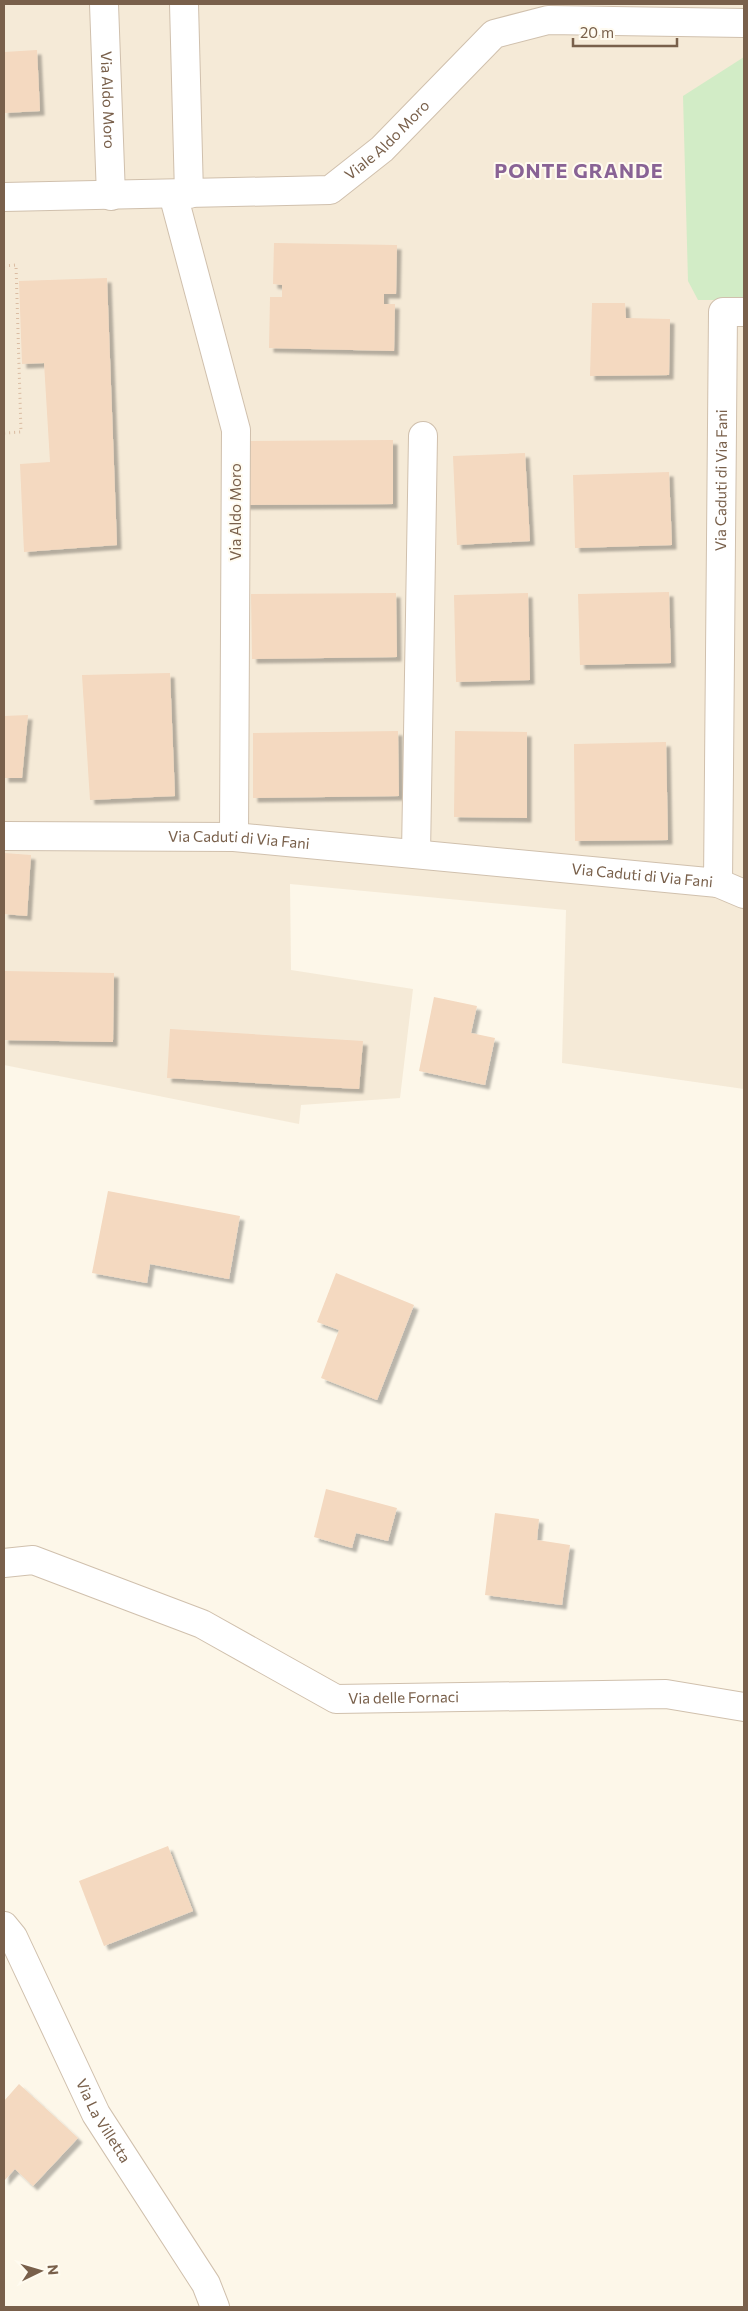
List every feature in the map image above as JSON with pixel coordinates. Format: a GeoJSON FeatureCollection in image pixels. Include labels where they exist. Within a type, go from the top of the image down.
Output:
{"type":"FeatureCollection","features":[{"type":"Feature","properties":{"kind":"street","name":"Via Aldo Moro"},"geometry":{"type":"LineString","coordinates":[[104,4],[111,196]]}},
{"type":"Feature","properties":{"kind":"street","name":"Via Aldo Moro"},"geometry":{"type":"LineString","coordinates":[[184,4],[181,194],[236,430],[234,837]]}},
{"type":"Feature","properties":{"kind":"street","name":"Viale Aldo Moro"},"geometry":{"type":"LineString","coordinates":[[4,197],[330,190],[382,149],[494,34],[548,20],[744,24]]}},
{"type":"Feature","properties":{"kind":"street","name":"Via Caduti di Via Fani"},"geometry":{"type":"LineString","coordinates":[[4,836],[234,837],[718,883],[723,312],[744,312]]}},
{"type":"Feature","properties":{"kind":"street"},"geometry":{"type":"LineString","coordinates":[[416,854],[423,436]]}},
{"type":"Feature","properties":{"kind":"street"},"geometry":{"type":"LineString","coordinates":[[718,883],[744,894]]}},
{"type":"Feature","properties":{"kind":"street","name":"Via delle Fornaci"},"geometry":{"type":"LineString","coordinates":[[4,1563],[33,1560],[202,1624],[336,1699],[666,1694],[744,1707]]}},
{"type":"Feature","properties":{"kind":"street","name":"Via La Villetta"},"geometry":{"type":"LineString","coordinates":[[4,1926],[13,1937],[96,2114],[206,2284],[215,2307]]}},
{"type":"Feature","properties":{"kind":"path"},"geometry":{"type":"LineString","coordinates":[[4,266],[16,265],[21,432],[4,433]]}},
{"type":"Feature","properties":{"kind":"shaded area"},"geometry":{"type":"Polygon","coordinates":[[[4,4],[744,4],[744,1089],[562,1063],[566,910],[290,884],[291,970],[413,989],[400,1098],[301,1105],[299,1124],[4,1065],[4,4]]]}},
{"type":"Feature","properties":{"kind":"green space"},"geometry":{"type":"Polygon","coordinates":[[[744,57],[744,300],[698,300],[688,281],[683,96],[744,57]]]}},
{"type":"Feature","properties":{"kind":"building"},"geometry":{"type":"Polygon","coordinates":[[[37,50],[40,111],[4,113],[4,52],[37,50]]]}},
{"type":"Feature","properties":{"kind":"building"},"geometry":{"type":"Polygon","coordinates":[[[274,243],[397,245],[396,294],[384,294],[384,304],[395,304],[394,351],[269,348],[270,297],[282,297],[282,285],[273,284],[274,243]]]}},
{"type":"Feature","properties":{"kind":"building"},"geometry":{"type":"Polygon","coordinates":[[[107,278],[117,545],[24,552],[20,464],[50,462],[44,363],[22,364],[19,281],[107,278]]]}},
{"type":"Feature","properties":{"kind":"building"},"geometry":{"type":"Polygon","coordinates":[[[592,303],[625,303],[626,318],[670,319],[669,375],[590,376],[592,303]]]}},
{"type":"Feature","properties":{"kind":"building"},"geometry":{"type":"Polygon","coordinates":[[[393,440],[393,504],[244,505],[243,441],[393,440]]]}},
{"type":"Feature","properties":{"kind":"building"},"geometry":{"type":"Polygon","coordinates":[[[525,453],[530,541],[457,545],[453,456],[525,453]]]}},
{"type":"Feature","properties":{"kind":"building"},"geometry":{"type":"Polygon","coordinates":[[[669,472],[672,545],[575,548],[573,475],[669,472]]]}},
{"type":"Feature","properties":{"kind":"building"},"geometry":{"type":"Polygon","coordinates":[[[669,592],[671,663],[580,665],[578,594],[669,592]]]}},
{"type":"Feature","properties":{"kind":"building"},"geometry":{"type":"Polygon","coordinates":[[[396,593],[397,657],[252,659],[251,594],[396,593]]]}},
{"type":"Feature","properties":{"kind":"building"},"geometry":{"type":"Polygon","coordinates":[[[528,593],[530,680],[456,682],[454,595],[528,593]]]}},
{"type":"Feature","properties":{"kind":"building"},"geometry":{"type":"Polygon","coordinates":[[[170,673],[175,796],[90,800],[82,675],[170,673]]]}},
{"type":"Feature","properties":{"kind":"building"},"geometry":{"type":"Polygon","coordinates":[[[28,715],[22,778],[4,778],[4,716],[28,715]]]}},
{"type":"Feature","properties":{"kind":"building"},"geometry":{"type":"Polygon","coordinates":[[[398,731],[399,796],[253,798],[253,733],[398,731]]]}},
{"type":"Feature","properties":{"kind":"building"},"geometry":{"type":"Polygon","coordinates":[[[455,731],[527,732],[527,818],[454,817],[455,731]]]}},
{"type":"Feature","properties":{"kind":"building"},"geometry":{"type":"Polygon","coordinates":[[[666,742],[668,840],[575,841],[574,744],[666,742]]]}},
{"type":"Feature","properties":{"kind":"building"},"geometry":{"type":"Polygon","coordinates":[[[4,853],[31,855],[27,916],[4,914],[4,853]]]}},
{"type":"Feature","properties":{"kind":"building"},"geometry":{"type":"Polygon","coordinates":[[[4,971],[114,973],[113,1042],[4,1040],[4,971]]]}},
{"type":"Feature","properties":{"kind":"building"},"geometry":{"type":"Polygon","coordinates":[[[434,997],[477,1006],[471,1033],[495,1038],[485,1085],[419,1071],[434,997]]]}},
{"type":"Feature","properties":{"kind":"building"},"geometry":{"type":"Polygon","coordinates":[[[170,1029],[363,1041],[359,1089],[167,1078],[170,1029]]]}},
{"type":"Feature","properties":{"kind":"building"},"geometry":{"type":"Polygon","coordinates":[[[108,1191],[240,1216],[229,1279],[150,1264],[147,1283],[92,1273],[108,1191]]]}},
{"type":"Feature","properties":{"kind":"building"},"geometry":{"type":"Polygon","coordinates":[[[336,1273],[414,1305],[377,1400],[321,1378],[339,1330],[317,1322],[336,1273]]]}},
{"type":"Feature","properties":{"kind":"building"},"geometry":{"type":"Polygon","coordinates":[[[326,1489],[397,1508],[388,1541],[356,1533],[352,1548],[314,1537],[326,1489]]]}},
{"type":"Feature","properties":{"kind":"building"},"geometry":{"type":"Polygon","coordinates":[[[495,1513],[539,1519],[537,1540],[570,1545],[562,1605],[485,1595],[495,1513]]]}},
{"type":"Feature","properties":{"kind":"building"},"geometry":{"type":"Polygon","coordinates":[[[168,1846],[193,1911],[104,1946],[79,1881],[168,1846]]]}},
{"type":"Feature","properties":{"kind":"building"},"geometry":{"type":"Polygon","coordinates":[[[19,2084],[78,2138],[33,2186],[15,2169],[4,2181],[4,2101],[19,2084]]]}},
{"type":"Feature","properties":{"kind":"district","name":"PONTE GRANDE"},"geometry":{"type":"Point","coordinates":[579,171]}}]}
